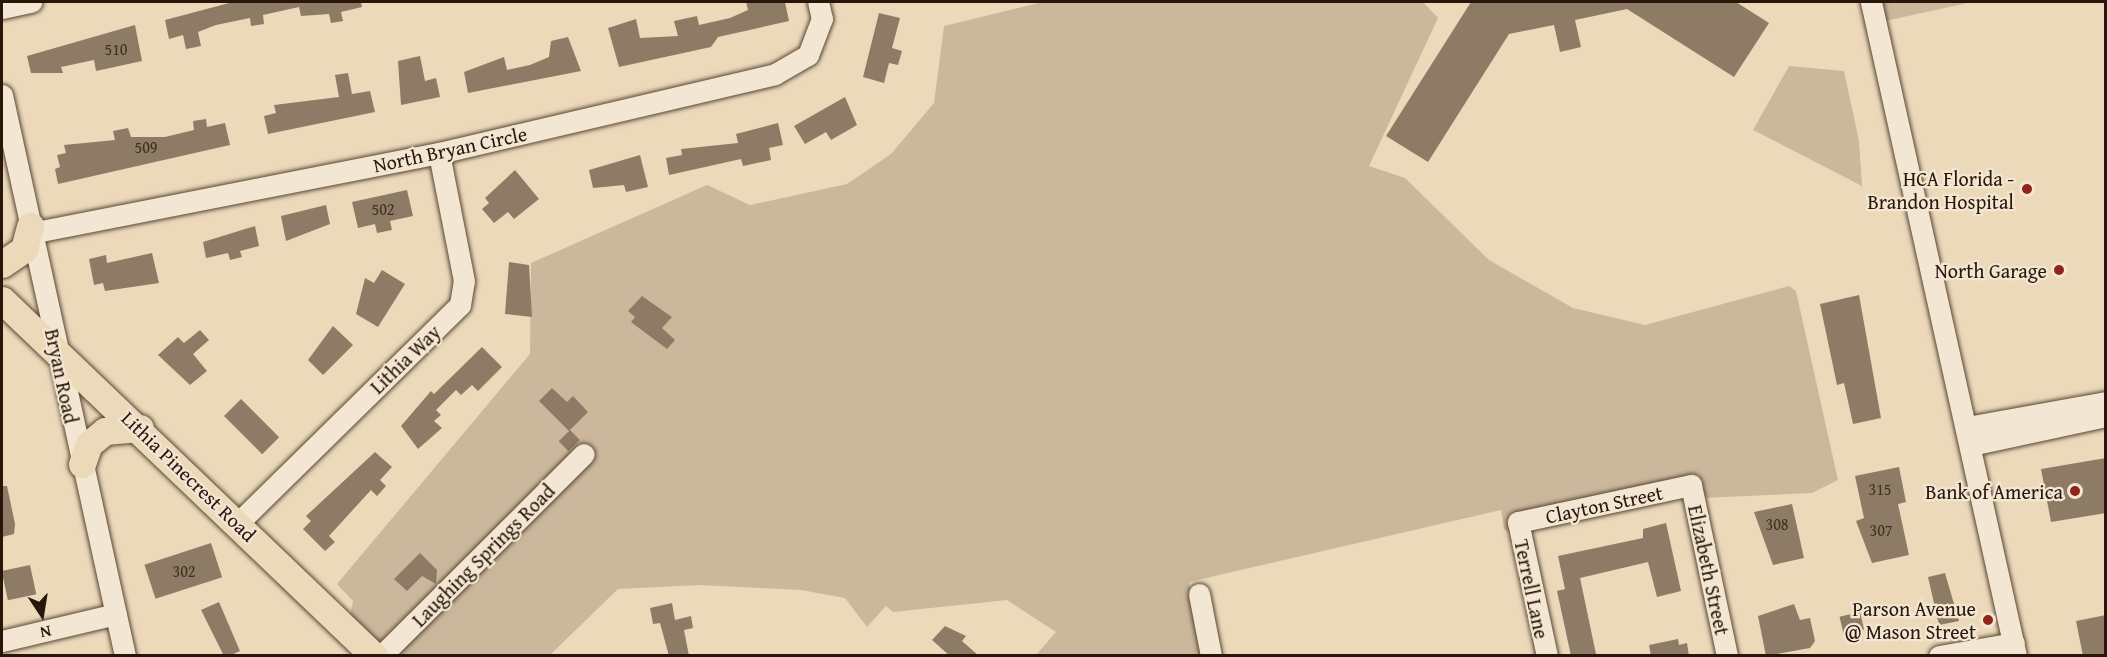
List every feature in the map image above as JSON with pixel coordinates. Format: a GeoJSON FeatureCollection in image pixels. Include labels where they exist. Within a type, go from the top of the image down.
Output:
{"type":"FeatureCollection","features":[{"type":"Feature","properties":{"kind":"main road"},"geometry":{"type":"LineString","coordinates":[[2,264],[24,249],[30,229]]}},
{"type":"Feature","properties":{"kind":"main road","name":"Lithia Pinecrest Road"},"geometry":{"type":"LineString","coordinates":[[2,300],[140,428],[374,656]]}},
{"type":"Feature","properties":{"kind":"main road"},"geometry":{"type":"LineString","coordinates":[[82,464],[89,444],[105,431],[140,428]]}},
{"type":"Feature","properties":{"kind":"street"},"geometry":{"type":"LineString","coordinates":[[2,8],[31,2]]}},
{"type":"Feature","properties":{"kind":"street","name":"North Bryan Circle"},"geometry":{"type":"LineString","coordinates":[[30,229],[439,153],[775,74],[808,55],[822,19],[818,2]]}},
{"type":"Feature","properties":{"kind":"street"},"geometry":{"type":"LineString","coordinates":[[1871,2],[2015,649],[1939,656]]}},
{"type":"Feature","properties":{"kind":"street","name":"Bryan Road"},"geometry":{"type":"LineString","coordinates":[[2,95],[125,656]]}},
{"type":"Feature","properties":{"kind":"street","name":"Lithia Way"},"geometry":{"type":"LineString","coordinates":[[238,522],[460,305],[464,281],[439,153]]}},
{"type":"Feature","properties":{"kind":"street"},"geometry":{"type":"LineString","coordinates":[[1969,436],[2106,402]]}},
{"type":"Feature","properties":{"kind":"street"},"geometry":{"type":"LineString","coordinates":[[1969,436],[2106,416]]}},
{"type":"Feature","properties":{"kind":"street","name":"Laughing Springs Road"},"geometry":{"type":"LineString","coordinates":[[381,656],[584,454]]}},
{"type":"Feature","properties":{"kind":"street","name":"Clayton Street"},"geometry":{"type":"LineString","coordinates":[[1518,522],[1691,485]]}},
{"type":"Feature","properties":{"kind":"street","name":"Elizabeth Street"},"geometry":{"type":"LineString","coordinates":[[1691,485],[1727,656]]}},
{"type":"Feature","properties":{"kind":"street","name":"Terrell Lane"},"geometry":{"type":"LineString","coordinates":[[1518,522],[1547,656]]}},
{"type":"Feature","properties":{"kind":"street"},"geometry":{"type":"LineString","coordinates":[[1199,594],[1211,656]]}},
{"type":"Feature","properties":{"kind":"street"},"geometry":{"type":"LineString","coordinates":[[2,641],[116,615]]}},
{"type":"Feature","properties":{"kind":"shaded area"},"geometry":{"type":"Polygon","coordinates":[[[1043,2],[1423,2],[1438,18],[1369,166],[1405,178],[1489,260],[1573,308],[1645,325],[1789,286],[1796,291],[1838,480],[1812,493],[1702,498],[1696,475],[1509,515],[1512,534],[1504,529],[1501,510],[1189,582],[1203,655],[1036,655],[1056,632],[1007,600],[893,612],[886,606],[867,627],[845,598],[801,590],[700,585],[618,589],[550,655],[385,655],[349,620],[353,601],[337,584],[530,354],[531,263],[707,185],[750,205],[847,184],[891,154],[934,103],[944,26],[1043,2]]]}},
{"type":"Feature","properties":{"kind":"shaded area"},"geometry":{"type":"Polygon","coordinates":[[[1871,2],[1972,2],[1876,23],[1871,2]]]}},
{"type":"Feature","properties":{"kind":"shaded area"},"geometry":{"type":"Polygon","coordinates":[[[1789,66],[1844,71],[1859,141],[1862,186],[1753,130],[1789,66]]]}},
{"type":"Feature","properties":{"kind":"building"},"geometry":{"type":"Polygon","coordinates":[[[233,2],[361,2],[362,7],[341,12],[343,21],[331,23],[329,14],[301,16],[299,7],[263,15],[264,24],[251,26],[250,18],[216,25],[198,32],[201,46],[186,49],[183,35],[169,39],[165,20],[233,2]]]}},
{"type":"Feature","properties":{"kind":"building"},"geometry":{"type":"Polygon","coordinates":[[[746,2],[785,2],[789,21],[718,37],[711,47],[619,67],[608,28],[636,19],[640,38],[678,36],[674,21],[697,16],[699,25],[730,18],[748,10],[746,2]]]}},
{"type":"Feature","properties":{"kind":"building"},"geometry":{"type":"Polygon","coordinates":[[[1471,2],[1736,2],[1769,23],[1734,77],[1627,9],[1575,20],[1581,47],[1560,52],[1554,25],[1509,34],[1428,162],[1386,136],[1471,2]]]}},
{"type":"Feature","properties":{"kind":"building"},"geometry":{"type":"Polygon","coordinates":[[[879,13],[900,18],[892,48],[902,51],[898,65],[889,63],[884,83],[863,77],[879,13]]]}},
{"type":"Feature","properties":{"kind":"building"},"geometry":{"type":"Polygon","coordinates":[[[135,25],[142,61],[96,71],[94,60],[61,67],[63,73],[31,73],[27,56],[135,25]]]}},
{"type":"Feature","properties":{"kind":"building"},"geometry":{"type":"Polygon","coordinates":[[[568,37],[581,71],[468,93],[464,72],[504,57],[507,70],[530,65],[549,57],[551,41],[568,37]]]}},
{"type":"Feature","properties":{"kind":"building"},"geometry":{"type":"Polygon","coordinates":[[[420,56],[425,81],[436,78],[440,97],[401,105],[398,61],[420,56]]]}},
{"type":"Feature","properties":{"kind":"building"},"geometry":{"type":"Polygon","coordinates":[[[348,73],[352,94],[370,91],[375,112],[268,134],[264,116],[276,113],[274,105],[339,97],[335,75],[348,73]]]}},
{"type":"Feature","properties":{"kind":"building"},"geometry":{"type":"Polygon","coordinates":[[[845,97],[857,125],[831,140],[826,132],[805,144],[794,126],[845,97]]]}},
{"type":"Feature","properties":{"kind":"building"},"geometry":{"type":"Polygon","coordinates":[[[206,119],[207,127],[225,123],[230,145],[58,184],[55,169],[60,167],[57,155],[66,153],[64,145],[115,140],[113,131],[128,128],[131,137],[165,137],[194,130],[193,121],[206,119]]]}},
{"type":"Feature","properties":{"kind":"building"},"geometry":{"type":"Polygon","coordinates":[[[778,123],[783,145],[769,148],[771,160],[743,166],[741,159],[669,175],[666,158],[682,155],[681,149],[738,143],[736,134],[778,123]]]}},
{"type":"Feature","properties":{"kind":"building"},"geometry":{"type":"Polygon","coordinates":[[[640,155],[648,187],[626,192],[624,185],[593,188],[589,170],[640,155]]]}},
{"type":"Feature","properties":{"kind":"building"},"geometry":{"type":"Polygon","coordinates":[[[515,170],[539,199],[514,219],[508,212],[494,223],[482,209],[489,203],[485,198],[515,170]]]}},
{"type":"Feature","properties":{"kind":"building"},"geometry":{"type":"Polygon","coordinates":[[[407,190],[413,216],[390,221],[392,230],[377,233],[375,224],[358,228],[352,202],[407,190]]]}},
{"type":"Feature","properties":{"kind":"building"},"geometry":{"type":"Polygon","coordinates":[[[326,205],[330,224],[286,241],[281,216],[326,205]]]}},
{"type":"Feature","properties":{"kind":"building"},"geometry":{"type":"Polygon","coordinates":[[[255,226],[259,246],[240,251],[242,257],[230,260],[228,253],[206,258],[203,242],[255,226]]]}},
{"type":"Feature","properties":{"kind":"building"},"geometry":{"type":"Polygon","coordinates":[[[152,253],[159,283],[105,291],[103,283],[94,285],[89,259],[106,255],[107,263],[152,253]]]}},
{"type":"Feature","properties":{"kind":"building"},"geometry":{"type":"Polygon","coordinates":[[[509,262],[529,265],[532,317],[505,314],[509,262]]]}},
{"type":"Feature","properties":{"kind":"building"},"geometry":{"type":"Polygon","coordinates":[[[382,270],[405,284],[378,327],[356,314],[365,278],[374,283],[382,270]]]}},
{"type":"Feature","properties":{"kind":"building"},"geometry":{"type":"Polygon","coordinates":[[[1859,295],[1881,418],[1853,424],[1844,383],[1837,385],[1820,304],[1859,295]]]}},
{"type":"Feature","properties":{"kind":"building"},"geometry":{"type":"Polygon","coordinates":[[[642,296],[672,317],[662,328],[675,340],[667,349],[631,322],[635,317],[628,311],[642,296]]]}},
{"type":"Feature","properties":{"kind":"building"},"geometry":{"type":"Polygon","coordinates":[[[333,326],[353,345],[323,375],[308,360],[333,326]]]}},
{"type":"Feature","properties":{"kind":"building"},"geometry":{"type":"Polygon","coordinates":[[[200,330],[209,340],[193,354],[207,371],[190,385],[158,355],[178,337],[184,343],[200,330]]]}},
{"type":"Feature","properties":{"kind":"building"},"geometry":{"type":"Polygon","coordinates":[[[482,347],[502,367],[478,391],[472,385],[461,395],[456,390],[436,410],[441,415],[434,421],[442,428],[418,449],[401,426],[431,391],[434,394],[482,347]]]}},
{"type":"Feature","properties":{"kind":"building"},"geometry":{"type":"Polygon","coordinates":[[[552,388],[567,402],[573,396],[588,412],[569,431],[539,401],[552,388]]]}},
{"type":"Feature","properties":{"kind":"building"},"geometry":{"type":"Polygon","coordinates":[[[241,399],[279,437],[262,454],[224,416],[241,399]]]}},
{"type":"Feature","properties":{"kind":"building"},"geometry":{"type":"Polygon","coordinates":[[[570,430],[580,440],[569,451],[559,441],[570,430]]]}},
{"type":"Feature","properties":{"kind":"building"},"geometry":{"type":"Polygon","coordinates":[[[375,452],[392,467],[380,480],[386,486],[377,496],[371,490],[329,536],[335,542],[325,551],[303,529],[311,521],[306,516],[375,452]]]}},
{"type":"Feature","properties":{"kind":"building","name":"Bank of America"},"geometry":{"type":"Polygon","coordinates":[[[2106,458],[2106,513],[2051,522],[2041,469],[2106,458]]]}},
{"type":"Feature","properties":{"kind":"building"},"geometry":{"type":"Polygon","coordinates":[[[1899,467],[1906,502],[1898,504],[1909,555],[1872,563],[1856,521],[1864,518],[1855,476],[1899,467]]]}},
{"type":"Feature","properties":{"kind":"building"},"geometry":{"type":"Polygon","coordinates":[[[2,486],[7,486],[15,524],[14,534],[2,537],[2,486]]]}},
{"type":"Feature","properties":{"kind":"building"},"geometry":{"type":"Polygon","coordinates":[[[1792,504],[1804,558],[1773,565],[1754,512],[1792,504]]]}},
{"type":"Feature","properties":{"kind":"building"},"geometry":{"type":"Polygon","coordinates":[[[1666,523],[1681,591],[1657,597],[1648,562],[1580,578],[1596,654],[1571,656],[1557,591],[1565,589],[1558,556],[1643,538],[1643,529],[1666,523]]]}},
{"type":"Feature","properties":{"kind":"building"},"geometry":{"type":"Polygon","coordinates":[[[211,543],[222,577],[156,599],[144,565],[211,543]]]}},
{"type":"Feature","properties":{"kind":"building"},"geometry":{"type":"Polygon","coordinates":[[[420,553],[437,570],[436,584],[422,576],[407,591],[394,579],[420,553]]]}},
{"type":"Feature","properties":{"kind":"building"},"geometry":{"type":"Polygon","coordinates":[[[30,565],[36,594],[8,600],[2,571],[30,565]]]}},
{"type":"Feature","properties":{"kind":"building"},"geometry":{"type":"Polygon","coordinates":[[[1945,573],[1959,621],[1939,625],[1928,577],[1945,573]]]}},
{"type":"Feature","properties":{"kind":"building"},"geometry":{"type":"Polygon","coordinates":[[[219,602],[240,651],[229,656],[224,656],[201,610],[219,602]]]}},
{"type":"Feature","properties":{"kind":"building"},"geometry":{"type":"Polygon","coordinates":[[[672,603],[675,620],[691,616],[693,628],[684,630],[689,656],[669,656],[660,623],[653,624],[650,608],[672,603]]]}},
{"type":"Feature","properties":{"kind":"building"},"geometry":{"type":"Polygon","coordinates":[[[1794,604],[1800,620],[1810,618],[1815,641],[1810,648],[1766,656],[1758,616],[1794,604]]]}},
{"type":"Feature","properties":{"kind":"building"},"geometry":{"type":"Polygon","coordinates":[[[1860,612],[1864,630],[1844,634],[1840,617],[1860,612]]]}},
{"type":"Feature","properties":{"kind":"building"},"geometry":{"type":"Polygon","coordinates":[[[2106,615],[2106,656],[2083,656],[2076,621],[2106,615]]]}},
{"type":"Feature","properties":{"kind":"building"},"geometry":{"type":"Polygon","coordinates":[[[945,626],[966,636],[962,641],[979,656],[950,656],[932,640],[945,626]]]}},
{"type":"Feature","properties":{"kind":"building"},"geometry":{"type":"Polygon","coordinates":[[[1678,639],[1679,645],[1687,643],[1689,656],[1651,656],[1649,645],[1678,639]]]}},
{"type":"Feature","properties":{"kind":"place","name":"HCA Florida - Brandon Hospital"},"geometry":{"type":"Point","coordinates":[2027,189]}},
{"type":"Feature","properties":{"kind":"place","name":"North Garage"},"geometry":{"type":"Point","coordinates":[2059,270]}},
{"type":"Feature","properties":{"kind":"place","name":"Bank of America"},"geometry":{"type":"Point","coordinates":[2075,491]}},
{"type":"Feature","properties":{"kind":"place","name":"Parson Avenue @ Mason Street"},"geometry":{"type":"Point","coordinates":[1988,620]}}]}
